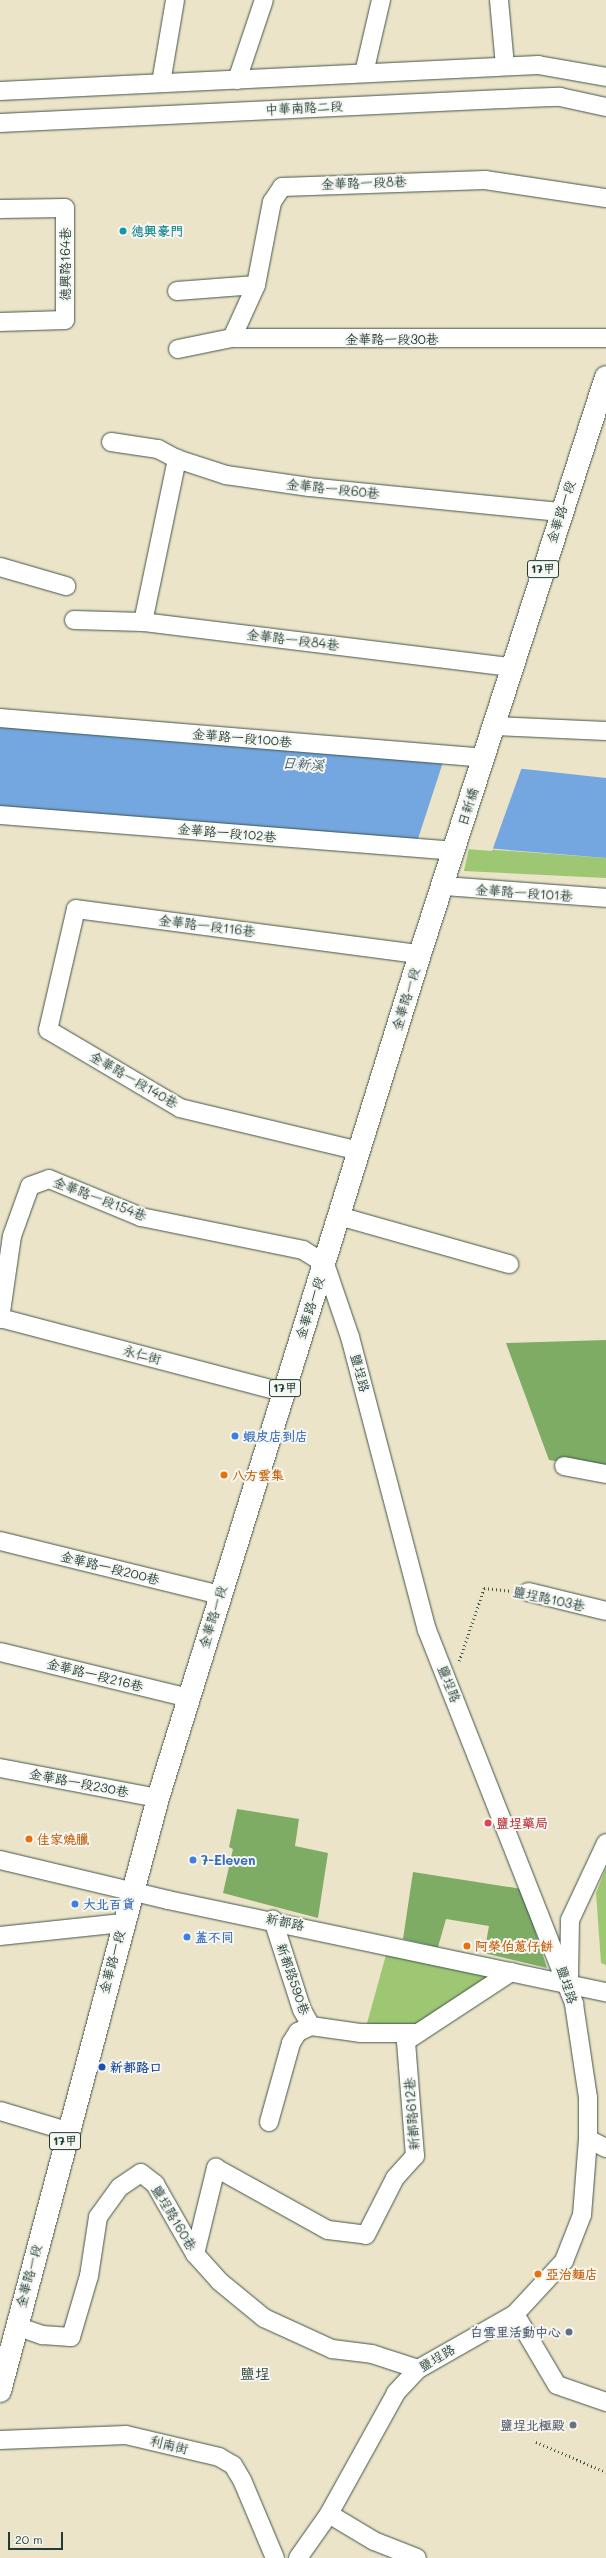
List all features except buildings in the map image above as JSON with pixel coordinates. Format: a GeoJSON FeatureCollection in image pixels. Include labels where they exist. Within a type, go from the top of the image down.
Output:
{"type":"FeatureCollection","features":[{"type":"Feature","properties":{"kind":"main road","name":"金華路一段"},"geometry":{"type":"LineString","coordinates":[[483,760],[561,512],[606,377]]}},
{"type":"Feature","properties":{"kind":"main road","name":"日新橋"},"geometry":{"type":"LineString","coordinates":[[454,851],[483,760]]}},
{"type":"Feature","properties":{"kind":"main road","name":"金華路一段"},"geometry":{"type":"LineString","coordinates":[[0,2391],[122,1923],[158,1798],[283,1392],[325,1264],[420,954],[454,851]]}},
{"type":"Feature","properties":{"kind":"street"},"geometry":{"type":"LineString","coordinates":[[161,83],[175,0]]}},
{"type":"Feature","properties":{"kind":"street"},"geometry":{"type":"LineString","coordinates":[[237,80],[264,0]]}},
{"type":"Feature","properties":{"kind":"street"},"geometry":{"type":"LineString","coordinates":[[364,73],[382,0]]}},
{"type":"Feature","properties":{"kind":"street"},"geometry":{"type":"LineString","coordinates":[[499,0],[505,66]]}},
{"type":"Feature","properties":{"kind":"street"},"geometry":{"type":"LineString","coordinates":[[0,91],[538,65],[606,77]]}},
{"type":"Feature","properties":{"kind":"street","name":"中華南路二段"},"geometry":{"type":"LineString","coordinates":[[0,123],[560,97],[606,107]]}},
{"type":"Feature","properties":{"kind":"street","name":"金華路一段8巷"},"geometry":{"type":"LineString","coordinates":[[232,338],[256,285],[272,202],[282,187],[485,180],[606,198]]}},
{"type":"Feature","properties":{"kind":"street","name":"德興路164巷"},"geometry":{"type":"LineString","coordinates":[[0,209],[65,208],[66,320],[0,322]]}},
{"type":"Feature","properties":{"kind":"street"},"geometry":{"type":"LineString","coordinates":[[177,291],[256,285]]}},
{"type":"Feature","properties":{"kind":"street","name":"金華路一段30巷"},"geometry":{"type":"LineString","coordinates":[[178,349],[232,338],[606,338]]}},
{"type":"Feature","properties":{"kind":"street","name":"金華路一段60巷"},"geometry":{"type":"LineString","coordinates":[[110,442],[158,448],[177,459],[226,475],[309,487],[561,512]]}},
{"type":"Feature","properties":{"kind":"street"},"geometry":{"type":"LineString","coordinates":[[144,622],[177,459]]}},
{"type":"Feature","properties":{"kind":"street"},"geometry":{"type":"LineString","coordinates":[[0,567],[66,586]]}},
{"type":"Feature","properties":{"kind":"street","name":"金華路一段84巷"},"geometry":{"type":"LineString","coordinates":[[74,620],[144,622],[512,667]]}},
{"type":"Feature","properties":{"kind":"street","name":"金華路一段100巷"},"geometry":{"type":"LineString","coordinates":[[0,718],[483,760]]}},
{"type":"Feature","properties":{"kind":"street"},"geometry":{"type":"LineString","coordinates":[[494,726],[606,731]]}},
{"type":"Feature","properties":{"kind":"street","name":"金華路一段102巷"},"geometry":{"type":"LineString","coordinates":[[0,815],[454,851]]}},
{"type":"Feature","properties":{"kind":"street","name":"金華路一段101巷"},"geometry":{"type":"LineString","coordinates":[[443,886],[606,898]]}},
{"type":"Feature","properties":{"kind":"street","name":"金華路一段116巷"},"geometry":{"type":"LineString","coordinates":[[58,989],[76,909],[420,954]]}},
{"type":"Feature","properties":{"kind":"street","name":"金華路一段140巷"},"geometry":{"type":"LineString","coordinates":[[58,989],[48,1030],[180,1108],[359,1151]]}},
{"type":"Feature","properties":{"kind":"street","name":"金華路一段154巷"},"geometry":{"type":"LineString","coordinates":[[0,1318],[14,1229],[30,1186],[50,1179],[141,1217],[303,1250],[325,1264]]}},
{"type":"Feature","properties":{"kind":"street"},"geometry":{"type":"LineString","coordinates":[[339,1216],[509,1264]]}},
{"type":"Feature","properties":{"kind":"street","name":"鹽埕路"},"geometry":{"type":"LineString","coordinates":[[298,2558],[329,2514],[396,2393],[418,2369],[515,2314],[564,2261],[582,2215],[588,2139],[588,2098],[569,1985],[427,1630],[350,1337],[325,1264]]}},
{"type":"Feature","properties":{"kind":"street","name":"永仁街"},"geometry":{"type":"LineString","coordinates":[[0,1318],[283,1392]]}},
{"type":"Feature","properties":{"kind":"street"},"geometry":{"type":"LineString","coordinates":[[564,1466],[606,1474]]}},
{"type":"Feature","properties":{"kind":"street","name":"金華路一段200巷"},"geometry":{"type":"LineString","coordinates":[[0,1541],[220,1595]]}},
{"type":"Feature","properties":{"kind":"street","name":"鹽埕路103巷"},"geometry":{"type":"LineString","coordinates":[[528,1592],[606,1611]]}},
{"type":"Feature","properties":{"kind":"street","name":"金華路一段216巷"},"geometry":{"type":"LineString","coordinates":[[0,1652],[189,1698]]}},
{"type":"Feature","properties":{"kind":"street","name":"金華路一段230巷"},"geometry":{"type":"LineString","coordinates":[[0,1768],[158,1798]]}},
{"type":"Feature","properties":{"kind":"street"},"geometry":{"type":"LineString","coordinates":[[569,1985],[570,1920],[606,1843]]}},
{"type":"Feature","properties":{"kind":"street","name":"新都路"},"geometry":{"type":"LineString","coordinates":[[0,1860],[132,1891],[606,1992]]}},
{"type":"Feature","properties":{"kind":"street","name":"新都路590巷"},"geometry":{"type":"LineString","coordinates":[[269,2122],[291,2043],[298,2032],[311,2026],[302,2010],[273,1920]]}},
{"type":"Feature","properties":{"kind":"street"},"geometry":{"type":"LineString","coordinates":[[0,1936],[122,1923]]}},
{"type":"Feature","properties":{"kind":"street","name":"新都路612巷"},"geometry":{"type":"LineString","coordinates":[[195,2254],[216,2168],[328,2230],[366,2235],[395,2178],[415,2156],[406,2041],[511,1972]]}},
{"type":"Feature","properties":{"kind":"street"},"geometry":{"type":"LineString","coordinates":[[311,2026],[360,2033],[418,2032]]}},
{"type":"Feature","properties":{"kind":"street"},"geometry":{"type":"LineString","coordinates":[[0,2111],[67,2131]]}},
{"type":"Feature","properties":{"kind":"street"},"geometry":{"type":"LineString","coordinates":[[588,2139],[606,2148]]}},
{"type":"Feature","properties":{"kind":"street","name":"鹽埕路160巷"},"geometry":{"type":"LineString","coordinates":[[16,2326],[42,2335],[71,2337],[89,2276],[98,2217],[120,2187],[141,2173],[155,2184],[195,2254],[219,2281],[264,2318],[296,2335],[332,2349],[372,2354],[418,2369]]}},
{"type":"Feature","properties":{"kind":"street"},"geometry":{"type":"LineString","coordinates":[[515,2314],[556,2385],[606,2402]]}},
{"type":"Feature","properties":{"kind":"street","name":"利南街"},"geometry":{"type":"LineString","coordinates":[[0,2440],[126,2435],[219,2457],[233,2465],[242,2480],[275,2558]]}},
{"type":"Feature","properties":{"kind":"street"},"geometry":{"type":"LineString","coordinates":[[329,2514],[374,2541],[417,2558]]}},
{"type":"Feature","properties":{"kind":"path","name":"鹽埕路103巷"},"geometry":{"type":"LineString","coordinates":[[458,1664],[484,1588],[528,1592]]}},
{"type":"Feature","properties":{"kind":"path"},"geometry":{"type":"LineString","coordinates":[[536,2442],[606,2472]]}},
{"type":"Feature","properties":{"kind":"green space"},"geometry":{"type":"Polygon","coordinates":[[[469,848],[606,858],[606,878],[464,871],[469,848]]]}},
{"type":"Feature","properties":{"kind":"green space"},"geometry":{"type":"Polygon","coordinates":[[[606,1340],[606,1469],[549,1460],[506,1343],[606,1340]]]}},
{"type":"Feature","properties":{"kind":"green space"},"geometry":{"type":"Polygon","coordinates":[[[237,1809],[299,1819],[295,1846],[328,1853],[318,1918],[223,1893],[233,1849],[229,1847],[237,1809]]]}},
{"type":"Feature","properties":{"kind":"green space"},"geometry":{"type":"Polygon","coordinates":[[[606,1868],[606,1965],[601,1963],[596,1893],[606,1868]]]}},
{"type":"Feature","properties":{"kind":"green space"},"geometry":{"type":"Polygon","coordinates":[[[413,1872],[522,1889],[547,1968],[484,1953],[489,1926],[446,1919],[438,1947],[403,1939],[413,1872]]]}},
{"type":"Feature","properties":{"kind":"green space"},"geometry":{"type":"Polygon","coordinates":[[[387,1951],[491,1976],[417,2026],[366,2027],[387,1951]]]}},
{"type":"Feature","properties":{"kind":"water","name":"日新溪"},"geometry":{"type":"Polygon","coordinates":[[[0,727],[460,762],[606,778],[606,858],[0,808],[0,727]]]}},
{"type":"Feature","properties":{"kind":"pier"},"geometry":{"type":"Polygon","coordinates":[[[444,759],[522,767],[492,851],[416,845],[444,759]]]}},
{"type":"Feature","properties":{"kind":"place","name":"德興豪門"},"geometry":{"type":"Point","coordinates":[123,231]}},
{"type":"Feature","properties":{"kind":"place","name":"蝦皮店到店"},"geometry":{"type":"Point","coordinates":[235,1436]}},
{"type":"Feature","properties":{"kind":"place","name":"八方雲集"},"geometry":{"type":"Point","coordinates":[224,1475]}},
{"type":"Feature","properties":{"kind":"place","name":"鹽埕藥局"},"geometry":{"type":"Point","coordinates":[488,1823]}},
{"type":"Feature","properties":{"kind":"place","name":"佳家燒臘"},"geometry":{"type":"Point","coordinates":[29,1839]}},
{"type":"Feature","properties":{"kind":"place","name":"7-Eleven"},"geometry":{"type":"Point","coordinates":[193,1860]}},
{"type":"Feature","properties":{"kind":"place","name":"大北百貨"},"geometry":{"type":"Point","coordinates":[75,1904]}},
{"type":"Feature","properties":{"kind":"place","name":"蓋不同"},"geometry":{"type":"Point","coordinates":[187,1937]}},
{"type":"Feature","properties":{"kind":"place","name":"阿榮伯蔥仔餅"},"geometry":{"type":"Point","coordinates":[467,1946]}},
{"type":"Feature","properties":{"kind":"place","name":"新都路口"},"geometry":{"type":"Point","coordinates":[102,2067]}},
{"type":"Feature","properties":{"kind":"place","name":"亞治麵店"},"geometry":{"type":"Point","coordinates":[538,2274]}},
{"type":"Feature","properties":{"kind":"place","name":"白雪里活動中心"},"geometry":{"type":"Point","coordinates":[569,2332]}},
{"type":"Feature","properties":{"kind":"place","name":"鹽埕北極殿"},"geometry":{"type":"Point","coordinates":[573,2425]}},
{"type":"Feature","properties":{"kind":"district","name":"鹽埕"},"geometry":{"type":"Point","coordinates":[255,2374]}}]}
